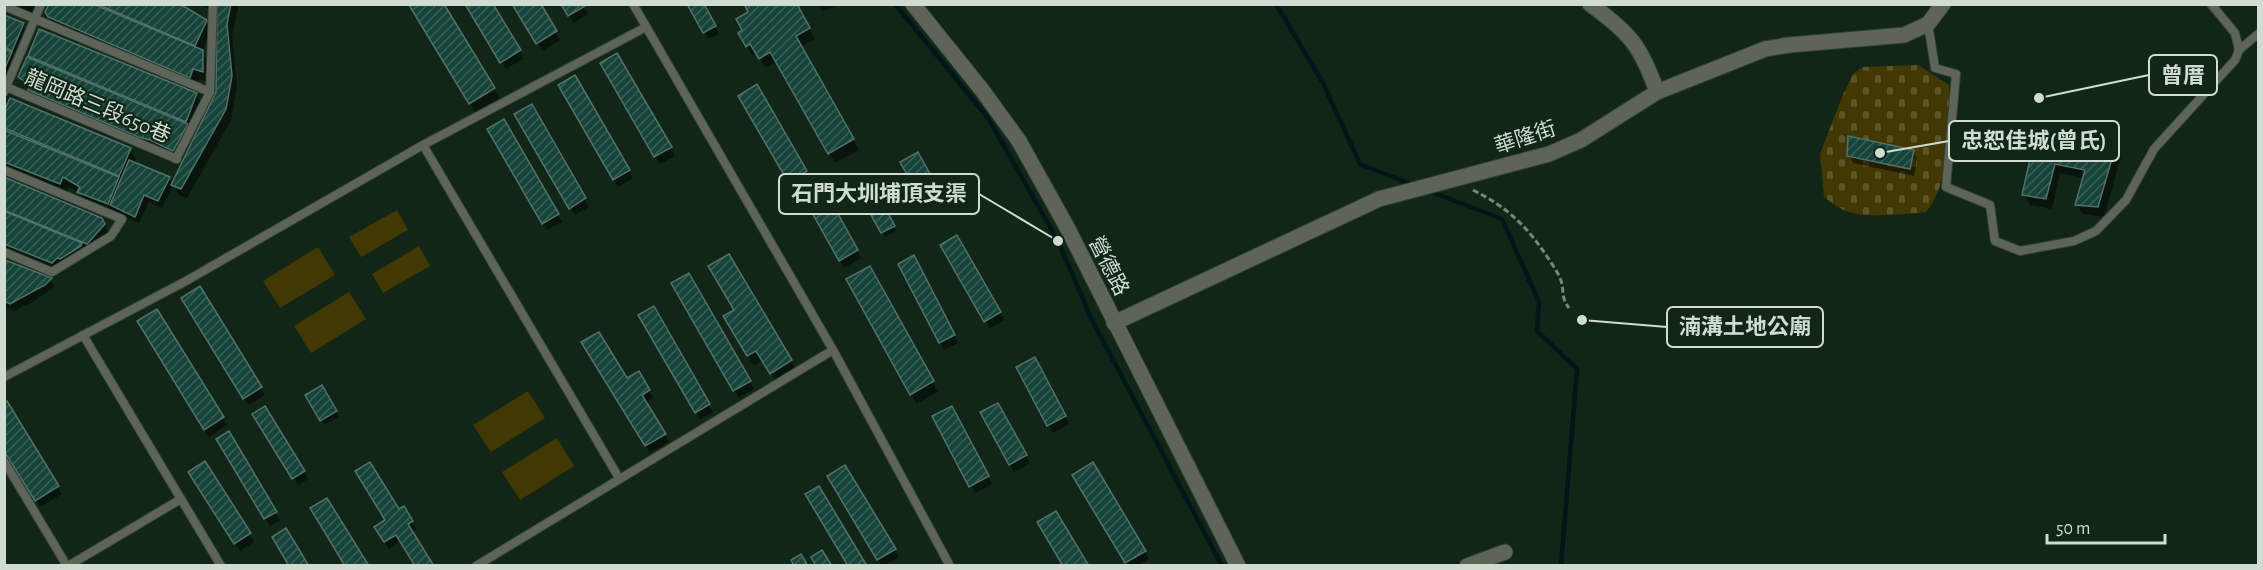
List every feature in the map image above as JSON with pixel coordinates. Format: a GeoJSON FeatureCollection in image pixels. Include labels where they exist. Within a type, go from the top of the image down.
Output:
{"type":"FeatureCollection","features":[{"type":"Feature","properties":{"kind":"street","name":"營德路"},"geometry":{"type":"LineString","coordinates":[[913,4],[982,90],[1019,141],[1068,229],[1238,566]]}},
{"type":"Feature","properties":{"kind":"street"},"geometry":{"type":"LineString","coordinates":[[1590,4],[1632,39],[1645,58],[1657,92]]}},
{"type":"Feature","properties":{"kind":"street"},"geometry":{"type":"LineString","coordinates":[[1928,24],[1943,4]]}},
{"type":"Feature","properties":{"kind":"street","name":"華隆街"},"geometry":{"type":"LineString","coordinates":[[1114,323],[1379,199],[1549,154],[1581,140],[1657,92],[1765,49],[1904,35],[1928,24]]}},
{"type":"Feature","properties":{"kind":"street"},"geometry":{"type":"LineString","coordinates":[[1467,566],[1505,552]]}},
{"type":"Feature","properties":{"kind":"lane"},"geometry":{"type":"LineString","coordinates":[[5,88],[41,4]]}},
{"type":"Feature","properties":{"kind":"lane"},"geometry":{"type":"LineString","coordinates":[[633,4],[833,350],[950,566]]}},
{"type":"Feature","properties":{"kind":"lane"},"geometry":{"type":"LineString","coordinates":[[2211,4],[2235,33],[2239,50]]}},
{"type":"Feature","properties":{"kind":"lane"},"geometry":{"type":"LineString","coordinates":[[4,6],[210,92],[210,5]]}},
{"type":"Feature","properties":{"kind":"lane"},"geometry":{"type":"LineString","coordinates":[[1928,24],[1935,68],[1956,74],[1946,187],[1990,205],[1995,241],[2020,251],[2074,241],[2096,231],[2126,200],[2154,148],[2235,60],[2239,50],[2259,34]]}},
{"type":"Feature","properties":{"kind":"lane"},"geometry":{"type":"LineString","coordinates":[[4,378],[186,281],[423,145],[646,27]]}},
{"type":"Feature","properties":{"kind":"lane","name":"龍岡路三段650巷"},"geometry":{"type":"LineString","coordinates":[[5,88],[176,159],[210,92]]}},
{"type":"Feature","properties":{"kind":"lane"},"geometry":{"type":"LineString","coordinates":[[423,145],[619,478]]}},
{"type":"Feature","properties":{"kind":"lane"},"geometry":{"type":"LineString","coordinates":[[4,170],[122,219],[111,236],[52,272],[4,252]]}},
{"type":"Feature","properties":{"kind":"lane"},"geometry":{"type":"LineString","coordinates":[[83,335],[221,566]]}},
{"type":"Feature","properties":{"kind":"lane"},"geometry":{"type":"LineString","coordinates":[[476,566],[833,350]]}},
{"type":"Feature","properties":{"kind":"lane"},"geometry":{"type":"LineString","coordinates":[[4,461],[68,566],[181,499]]}},
{"type":"Feature","properties":{"kind":"path"},"geometry":{"type":"LineString","coordinates":[[1471,190],[1505,208],[1524,226],[1561,279],[1563,301],[1569,308]]}},
{"type":"Feature","properties":{"kind":"green space"},"geometry":{"type":"Polygon","coordinates":[[[1918,65],[1949,85],[1945,169],[1934,200],[1926,212],[1887,215],[1856,214],[1833,204],[1824,197],[1820,154],[1853,74],[1863,67],[1918,65]]]}},
{"type":"Feature","properties":{"kind":"green space"},"geometry":{"type":"Polygon","coordinates":[[[397,210],[408,230],[361,257],[349,237],[397,210]]]}},
{"type":"Feature","properties":{"kind":"green space"},"geometry":{"type":"Polygon","coordinates":[[[419,246],[430,266],[383,293],[372,274],[419,246]]]}},
{"type":"Feature","properties":{"kind":"green space"},"geometry":{"type":"Polygon","coordinates":[[[318,247],[335,275],[280,308],[263,281],[318,247]]]}},
{"type":"Feature","properties":{"kind":"green space"},"geometry":{"type":"Polygon","coordinates":[[[349,292],[366,319],[311,353],[294,326],[349,292]]]}},
{"type":"Feature","properties":{"kind":"green space"},"geometry":{"type":"Polygon","coordinates":[[[528,391],[545,418],[491,452],[473,425],[528,391]]]}},
{"type":"Feature","properties":{"kind":"green space"},"geometry":{"type":"Polygon","coordinates":[[[557,438],[574,466],[520,500],[502,472],[557,438]]]}},
{"type":"Feature","properties":{"kind":"building"},"geometry":{"type":"Polygon","coordinates":[[[49,4],[93,4],[203,50],[203,72],[193,69],[190,78],[48,17],[45,12],[49,4]]]}},
{"type":"Feature","properties":{"kind":"building"},"geometry":{"type":"Polygon","coordinates":[[[97,4],[180,4],[207,20],[195,46],[97,4]]]}},
{"type":"Feature","properties":{"kind":"building"},"geometry":{"type":"Polygon","coordinates":[[[217,4],[231,4],[227,24],[232,76],[226,109],[181,189],[171,185],[216,92],[217,4]]]}},
{"type":"Feature","properties":{"kind":"building"},"geometry":{"type":"Polygon","coordinates":[[[410,4],[444,4],[495,88],[469,104],[410,4]]]}},
{"type":"Feature","properties":{"kind":"building"},"geometry":{"type":"Polygon","coordinates":[[[465,4],[493,4],[521,50],[500,63],[465,4]]]}},
{"type":"Feature","properties":{"kind":"building"},"geometry":{"type":"Polygon","coordinates":[[[512,4],[541,4],[557,31],[536,44],[512,4]]]}},
{"type":"Feature","properties":{"kind":"building"},"geometry":{"type":"Polygon","coordinates":[[[561,4],[584,4],[585,6],[568,16],[561,4]]]}},
{"type":"Feature","properties":{"kind":"building"},"geometry":{"type":"Polygon","coordinates":[[[687,4],[704,4],[716,26],[703,33],[687,4]]]}},
{"type":"Feature","properties":{"kind":"building"},"geometry":{"type":"Polygon","coordinates":[[[744,4],[797,4],[810,28],[796,36],[854,139],[828,154],[770,52],[759,59],[750,44],[746,47],[738,33],[742,30],[736,19],[748,12],[744,4]]]}},
{"type":"Feature","properties":{"kind":"building"},"geometry":{"type":"Polygon","coordinates":[[[4,15],[24,23],[12,51],[4,47],[4,15]]]}},
{"type":"Feature","properties":{"kind":"building"},"geometry":{"type":"Polygon","coordinates":[[[39,29],[197,93],[186,122],[28,56],[39,29]]]}},
{"type":"Feature","properties":{"kind":"building"},"geometry":{"type":"Polygon","coordinates":[[[4,49],[12,52],[4,70],[4,49]]]}},
{"type":"Feature","properties":{"kind":"building"},"geometry":{"type":"Polygon","coordinates":[[[617,53],[672,147],[654,157],[600,63],[617,53]]]}},
{"type":"Feature","properties":{"kind":"building"},"geometry":{"type":"Polygon","coordinates":[[[27,57],[188,124],[173,151],[138,137],[28,90],[30,85],[18,77],[27,57]]]}},
{"type":"Feature","properties":{"kind":"building"},"geometry":{"type":"Polygon","coordinates":[[[575,75],[630,170],[613,180],[558,85],[575,75]]]}},
{"type":"Feature","properties":{"kind":"building"},"geometry":{"type":"Polygon","coordinates":[[[757,84],[807,171],[788,182],[738,96],[757,84]]]}},
{"type":"Feature","properties":{"kind":"building"},"geometry":{"type":"Polygon","coordinates":[[[10,98],[131,148],[119,176],[4,128],[4,112],[10,98]]]}},
{"type":"Feature","properties":{"kind":"building"},"geometry":{"type":"Polygon","coordinates":[[[532,104],[586,198],[569,209],[514,114],[532,104]]]}},
{"type":"Feature","properties":{"kind":"building"},"geometry":{"type":"Polygon","coordinates":[[[504,119],[559,214],[542,224],[487,129],[504,119]]]}},
{"type":"Feature","properties":{"kind":"building"},"geometry":{"type":"Polygon","coordinates":[[[2037,128],[2116,145],[2098,207],[2075,205],[2085,170],[2055,164],[2046,199],[2022,195],[2037,128]]]}},
{"type":"Feature","properties":{"kind":"building"},"geometry":{"type":"Polygon","coordinates":[[[4,130],[119,177],[108,204],[77,192],[80,187],[63,177],[60,184],[4,162],[4,130]]]}},
{"type":"Feature","properties":{"kind":"building"},"geometry":{"type":"Polygon","coordinates":[[[1848,136],[1914,150],[1910,169],[1847,156],[1848,136]]]}},
{"type":"Feature","properties":{"kind":"building"},"geometry":{"type":"Polygon","coordinates":[[[918,152],[941,194],[923,203],[900,162],[918,152]]]}},
{"type":"Feature","properties":{"kind":"building"},"geometry":{"type":"Polygon","coordinates":[[[129,160],[170,177],[158,201],[144,195],[135,217],[110,205],[129,160]]]}},
{"type":"Feature","properties":{"kind":"building"},"geometry":{"type":"Polygon","coordinates":[[[866,174],[895,226],[881,233],[852,181],[866,174]]]}},
{"type":"Feature","properties":{"kind":"building"},"geometry":{"type":"Polygon","coordinates":[[[4,177],[102,218],[105,224],[87,244],[4,210],[4,177]]]}},
{"type":"Feature","properties":{"kind":"building"},"geometry":{"type":"Polygon","coordinates":[[[826,192],[858,250],[839,261],[806,202],[826,192]]]}},
{"type":"Feature","properties":{"kind":"building"},"geometry":{"type":"Polygon","coordinates":[[[4,211],[82,243],[81,246],[52,263],[4,244],[4,211]]]}},
{"type":"Feature","properties":{"kind":"building"},"geometry":{"type":"Polygon","coordinates":[[[957,235],[1001,312],[984,322],[940,245],[957,235]]]}},
{"type":"Feature","properties":{"kind":"building"},"geometry":{"type":"Polygon","coordinates":[[[729,254],[792,360],[770,374],[756,351],[747,356],[723,316],[734,310],[708,266],[729,254]]]}},
{"type":"Feature","properties":{"kind":"building"},"geometry":{"type":"Polygon","coordinates":[[[914,255],[955,335],[939,343],[898,264],[914,255]]]}},
{"type":"Feature","properties":{"kind":"building"},"geometry":{"type":"Polygon","coordinates":[[[5,260],[52,278],[45,285],[10,304],[4,301],[5,260]]]}},
{"type":"Feature","properties":{"kind":"building"},"geometry":{"type":"Polygon","coordinates":[[[870,266],[934,381],[910,395],[846,279],[870,266]]]}},
{"type":"Feature","properties":{"kind":"building"},"geometry":{"type":"Polygon","coordinates":[[[689,273],[751,381],[733,391],[671,283],[689,273]]]}},
{"type":"Feature","properties":{"kind":"building"},"geometry":{"type":"Polygon","coordinates":[[[200,286],[262,387],[243,399],[181,298],[200,286]]]}},
{"type":"Feature","properties":{"kind":"building"},"geometry":{"type":"Polygon","coordinates":[[[654,306],[710,404],[695,413],[638,315],[654,306]]]}},
{"type":"Feature","properties":{"kind":"building"},"geometry":{"type":"Polygon","coordinates":[[[157,309],[224,417],[204,430],[137,321],[157,309]]]}},
{"type":"Feature","properties":{"kind":"building"},"geometry":{"type":"Polygon","coordinates":[[[599,332],[627,378],[639,371],[650,390],[642,395],[666,434],[645,446],[581,342],[599,332]]]}},
{"type":"Feature","properties":{"kind":"building"},"geometry":{"type":"Polygon","coordinates":[[[1035,357],[1066,416],[1047,426],[1016,367],[1035,357]]]}},
{"type":"Feature","properties":{"kind":"building"},"geometry":{"type":"Polygon","coordinates":[[[322,385],[337,411],[320,421],[305,395],[322,385]]]}},
{"type":"Feature","properties":{"kind":"building"},"geometry":{"type":"Polygon","coordinates":[[[7,401],[59,486],[35,501],[4,451],[4,403],[7,401]]]}},
{"type":"Feature","properties":{"kind":"building"},"geometry":{"type":"Polygon","coordinates":[[[998,403],[1027,455],[1009,465],[980,412],[998,403]]]}},
{"type":"Feature","properties":{"kind":"building"},"geometry":{"type":"Polygon","coordinates":[[[265,406],[305,471],[292,479],[252,414],[265,406]]]}},
{"type":"Feature","properties":{"kind":"building"},"geometry":{"type":"Polygon","coordinates":[[[952,406],[989,476],[969,487],[932,416],[952,406]]]}},
{"type":"Feature","properties":{"kind":"building"},"geometry":{"type":"Polygon","coordinates":[[[229,431],[277,512],[264,519],[216,439],[229,431]]]}},
{"type":"Feature","properties":{"kind":"building"},"geometry":{"type":"Polygon","coordinates":[[[205,461],[251,533],[234,544],[188,472],[205,461]]]}},
{"type":"Feature","properties":{"kind":"building"},"geometry":{"type":"Polygon","coordinates":[[[370,462],[399,509],[404,506],[413,521],[408,524],[434,566],[415,566],[396,535],[384,542],[374,527],[385,520],[355,471],[370,462]]]}},
{"type":"Feature","properties":{"kind":"building"},"geometry":{"type":"Polygon","coordinates":[[[1093,462],[1146,551],[1125,563],[1072,475],[1093,462]]]}},
{"type":"Feature","properties":{"kind":"building"},"geometry":{"type":"Polygon","coordinates":[[[845,465],[896,549],[877,560],[827,476],[845,465]]]}},
{"type":"Feature","properties":{"kind":"building"},"geometry":{"type":"Polygon","coordinates":[[[819,486],[867,566],[848,566],[805,494],[819,486]]]}},
{"type":"Feature","properties":{"kind":"building"},"geometry":{"type":"Polygon","coordinates":[[[327,498],[369,566],[345,566],[310,508],[327,498]]]}},
{"type":"Feature","properties":{"kind":"building"},"geometry":{"type":"Polygon","coordinates":[[[1056,511],[1089,566],[1063,566],[1037,522],[1056,511]]]}},
{"type":"Feature","properties":{"kind":"building"},"geometry":{"type":"Polygon","coordinates":[[[286,528],[309,566],[289,566],[272,537],[286,528]]]}},
{"type":"Feature","properties":{"kind":"building"},"geometry":{"type":"Polygon","coordinates":[[[822,550],[832,566],[816,566],[811,557],[822,550]]]}},
{"type":"Feature","properties":{"kind":"building"},"geometry":{"type":"Polygon","coordinates":[[[801,554],[808,566],[794,566],[791,560],[801,554]]]}},
{"type":"Feature","properties":{"kind":"waterway"},"geometry":{"type":"LineString","coordinates":[[895,4],[988,118],[1058,241],[1092,320],[1222,566]]}},
{"type":"Feature","properties":{"kind":"waterway"},"geometry":{"type":"LineString","coordinates":[[1276,4],[1323,83],[1360,164],[1413,185]]}},
{"type":"Feature","properties":{"kind":"waterway"},"geometry":{"type":"LineString","coordinates":[[1429,191],[1502,219],[1539,302],[1537,331],[1577,369],[1561,566]]}},
{"type":"Feature","properties":{"kind":"place","name":"曾厝"},"geometry":{"type":"Point","coordinates":[2039,98]}},
{"type":"Feature","properties":{"kind":"place","name":"忠恕佳城(曾氏)"},"geometry":{"type":"Point","coordinates":[1880,153]}},
{"type":"Feature","properties":{"kind":"place","name":"石門大圳埔頂支渠"},"geometry":{"type":"Point","coordinates":[1058,241]}},
{"type":"Feature","properties":{"kind":"place","name":"湳溝土地公廟"},"geometry":{"type":"Point","coordinates":[1582,320]}}]}
